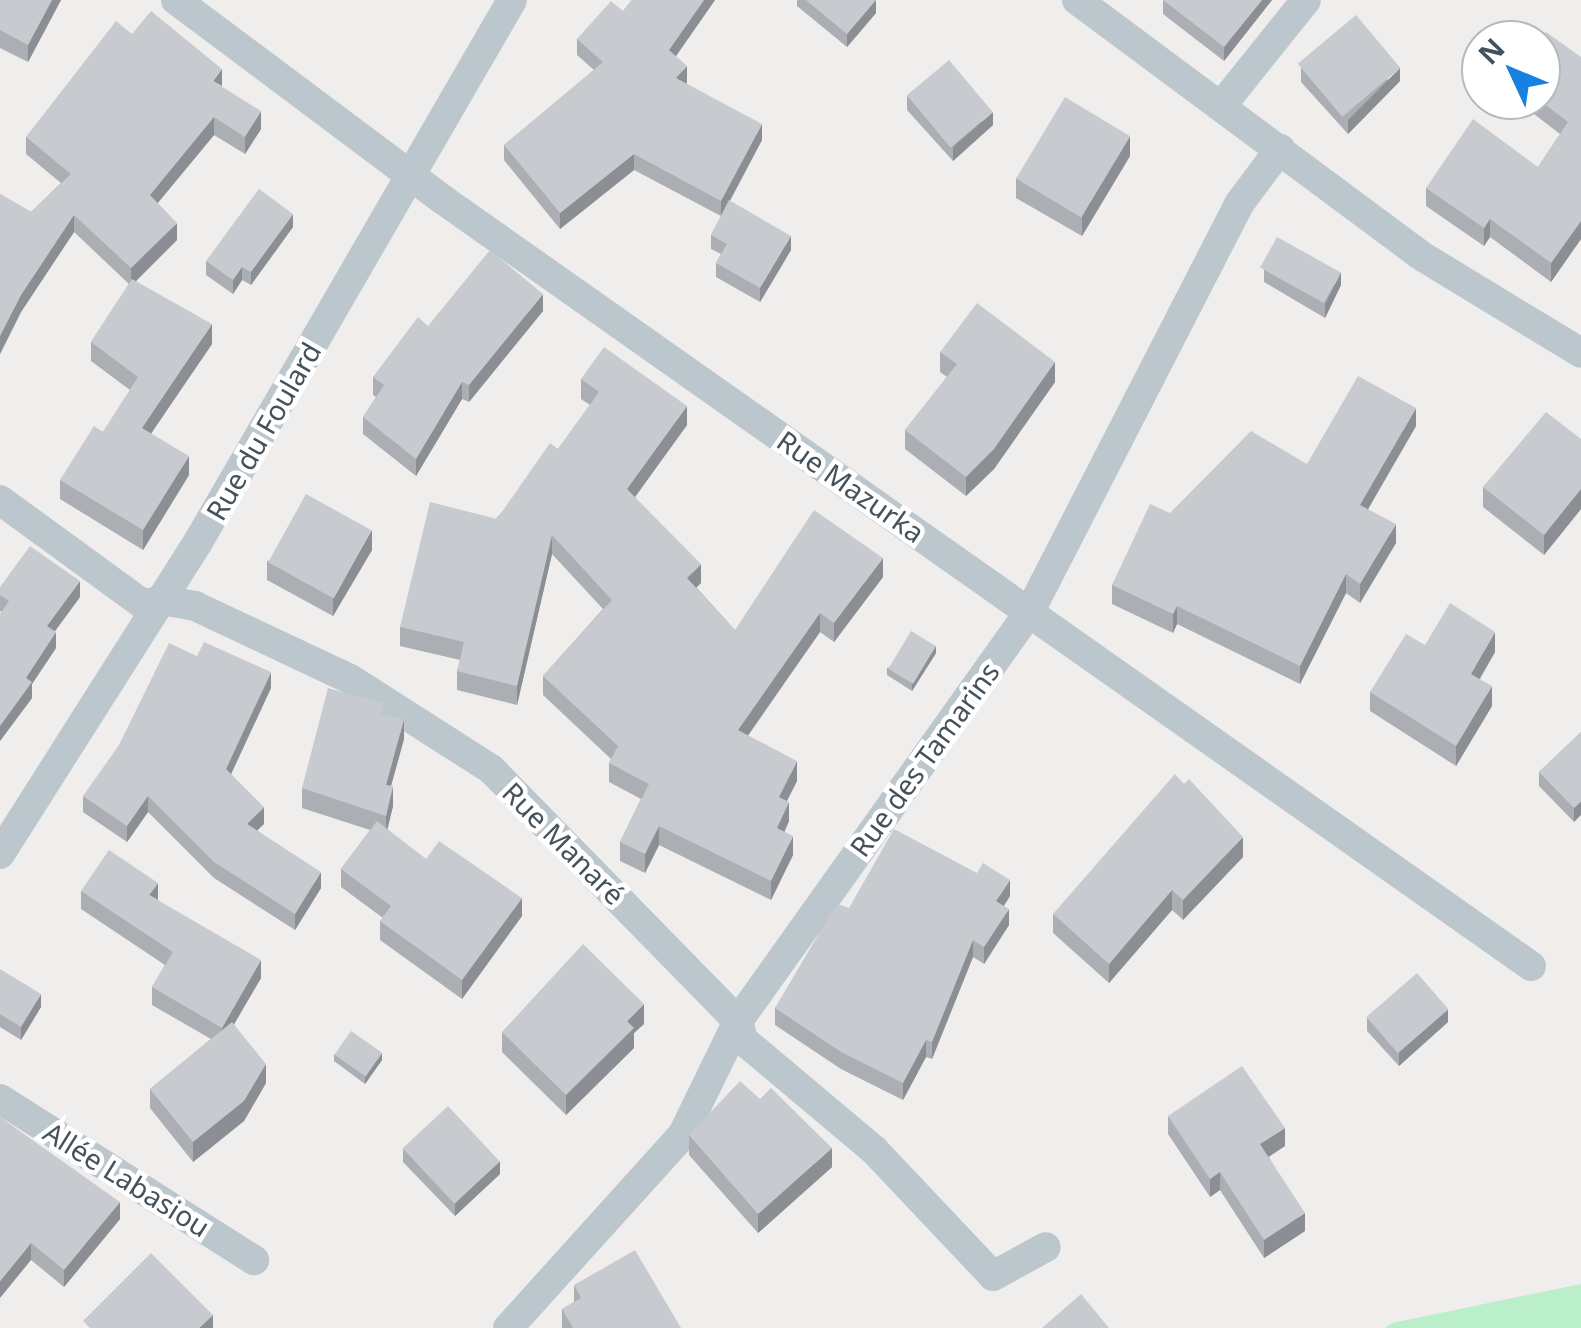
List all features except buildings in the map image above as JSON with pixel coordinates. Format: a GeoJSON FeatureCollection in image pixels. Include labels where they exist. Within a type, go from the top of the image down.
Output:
{"type":"FeatureCollection","features":[{"type":"Feature","properties":{"kind":"street","name":"Rue Mazurka"},"geometry":{"type":"LineString","coordinates":[[176,0],[412,176],[1530,966]]}},
{"type":"Feature","properties":{"kind":"street","name":"Rue du Foulard"},"geometry":{"type":"LineString","coordinates":[[0,854],[161,600],[512,0]]}},
{"type":"Feature","properties":{"kind":"street"},"geometry":{"type":"LineString","coordinates":[[1077,0],[1420,255],[1581,353]]}},
{"type":"Feature","properties":{"kind":"street"},"geometry":{"type":"LineString","coordinates":[[1222,105],[1306,0]]}},
{"type":"Feature","properties":{"kind":"street","name":"Rue des Tamarins"},"geometry":{"type":"LineString","coordinates":[[508,1328],[683,1134],[738,1021],[1030,611],[1239,204],[1280,149]]}},
{"type":"Feature","properties":{"kind":"street","name":"Rue Manaré"},"geometry":{"type":"LineString","coordinates":[[0,500],[144,605],[161,600],[195,606],[350,679],[491,769],[738,1021],[743,1040],[874,1150],[994,1276],[1046,1247]]}},
{"type":"Feature","properties":{"kind":"street","name":"Allée Labasiou"},"geometry":{"type":"LineString","coordinates":[[0,1099],[254,1260]]}},
{"type":"Feature","properties":{"kind":"green space"},"geometry":{"type":"Polygon","coordinates":[[[1581,1284],[1581,1328],[1385,1328],[1392,1323],[1581,1284]]]}}]}
